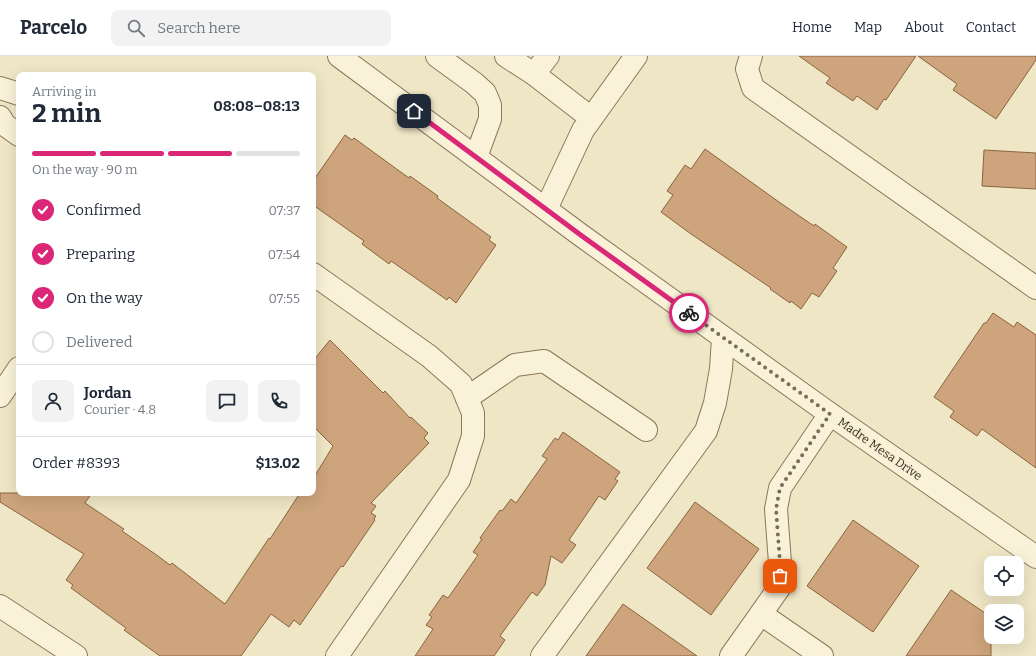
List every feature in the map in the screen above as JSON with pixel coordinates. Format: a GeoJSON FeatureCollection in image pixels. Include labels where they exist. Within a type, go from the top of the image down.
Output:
{"type":"FeatureCollection","features":[{"type":"Feature","properties":{"kind":"street","name":"Madre Mesa Drive"},"geometry":{"type":"LineString","coordinates":[[339,56],[723,338],[830,414],[1036,556]]}},
{"type":"Feature","properties":{"kind":"street"},"geometry":{"type":"LineString","coordinates":[[437,56],[479,88],[484,93],[490,105],[490,119],[476,157]]}},
{"type":"Feature","properties":{"kind":"street"},"geometry":{"type":"LineString","coordinates":[[506,56],[534,74],[591,118]]}},
{"type":"Feature","properties":{"kind":"street"},"geometry":{"type":"LineString","coordinates":[[534,74],[548,56]]}},
{"type":"Feature","properties":{"kind":"street"},"geometry":{"type":"LineString","coordinates":[[546,209],[583,130],[636,56]]}},
{"type":"Feature","properties":{"kind":"street"},"geometry":{"type":"LineString","coordinates":[[751,56],[747,69],[753,88],[1036,288]]}},
{"type":"Feature","properties":{"kind":"street"},"geometry":{"type":"LineString","coordinates":[[0,88],[16,93]]}},
{"type":"Feature","properties":{"kind":"street"},"geometry":{"type":"LineString","coordinates":[[0,117],[5,125],[16,134]]}},
{"type":"Feature","properties":{"kind":"street"},"geometry":{"type":"LineString","coordinates":[[316,276],[429,356],[461,384],[473,413],[473,436],[459,480],[337,656]]}},
{"type":"Feature","properties":{"kind":"street"},"geometry":{"type":"LineString","coordinates":[[542,656],[706,431],[715,403],[721,369],[723,338]]}},
{"type":"Feature","properties":{"kind":"street"},"geometry":{"type":"LineString","coordinates":[[467,398],[515,365],[544,361],[646,430]]}},
{"type":"Feature","properties":{"kind":"street"},"geometry":{"type":"LineString","coordinates":[[0,396],[16,372]]}},
{"type":"Feature","properties":{"kind":"street"},"geometry":{"type":"LineString","coordinates":[[731,656],[779,588],[780,563],[776,509],[780,488],[830,414]]}},
{"type":"Feature","properties":{"kind":"street"},"geometry":{"type":"LineString","coordinates":[[0,606],[76,656]]}},
{"type":"Feature","properties":{"kind":"street"},"geometry":{"type":"LineString","coordinates":[[761,614],[822,656]]}},
{"type":"Feature","properties":{"kind":"building"},"geometry":{"type":"Polygon","coordinates":[[[799,56],[916,56],[886,100],[884,99],[877,110],[857,96],[853,101],[826,83],[830,78],[799,56]]]}},
{"type":"Feature","properties":{"kind":"building"},"geometry":{"type":"Polygon","coordinates":[[[918,56],[1036,56],[1036,60],[996,119],[953,90],[957,84],[918,56]]]}},
{"type":"Feature","properties":{"kind":"building"},"geometry":{"type":"Polygon","coordinates":[[[345,135],[352,140],[354,138],[409,178],[410,176],[438,196],[437,198],[491,237],[489,240],[496,245],[456,303],[449,297],[447,300],[391,261],[389,264],[362,244],[364,241],[316,207],[316,177],[345,135]]]}},
{"type":"Feature","properties":{"kind":"building"},"geometry":{"type":"Polygon","coordinates":[[[705,149],[779,202],[814,226],[815,224],[847,247],[833,268],[837,271],[819,297],[812,293],[801,309],[791,301],[790,303],[770,289],[771,288],[661,212],[673,195],[667,191],[685,165],[691,169],[705,149]]]}},
{"type":"Feature","properties":{"kind":"building"},"geometry":{"type":"Polygon","coordinates":[[[984,150],[1036,153],[1036,189],[982,186],[984,150]]]}},
{"type":"Feature","properties":{"kind":"building"},"geometry":{"type":"Polygon","coordinates":[[[993,313],[1014,327],[1017,322],[1036,335],[1036,468],[982,429],[977,436],[950,417],[954,411],[934,397],[984,323],[986,323],[993,313]]]}},
{"type":"Feature","properties":{"kind":"building"},"geometry":{"type":"Polygon","coordinates":[[[330,340],[383,393],[385,391],[410,418],[411,417],[428,433],[424,438],[429,443],[371,503],[376,506],[371,513],[376,516],[374,519],[375,520],[343,567],[341,566],[300,625],[294,620],[289,627],[271,614],[241,656],[160,656],[124,630],[126,628],[71,588],[73,585],[66,580],[84,554],[0,502],[0,493],[16,493],[16,496],[90,496],[85,503],[124,529],[122,531],[170,565],[172,563],[225,604],[298,496],[316,496],[316,474],[333,446],[316,429],[316,357],[330,340]]]}},
{"type":"Feature","properties":{"kind":"building"},"geometry":{"type":"Polygon","coordinates":[[[563,432],[620,472],[615,479],[618,481],[605,500],[599,496],[569,540],[576,545],[562,563],[551,556],[545,585],[537,596],[532,592],[500,636],[505,640],[494,656],[415,656],[433,629],[426,625],[432,617],[429,615],[443,595],[448,598],[478,555],[473,552],[482,539],[480,538],[500,510],[502,511],[511,499],[516,503],[547,459],[542,456],[555,438],[558,440],[563,432]]]}},
{"type":"Feature","properties":{"kind":"building"},"geometry":{"type":"Polygon","coordinates":[[[695,502],[759,549],[711,615],[647,568],[695,502]]]}},
{"type":"Feature","properties":{"kind":"building"},"geometry":{"type":"Polygon","coordinates":[[[853,520],[919,566],[873,632],[807,586],[853,520]]]}},
{"type":"Feature","properties":{"kind":"building"},"geometry":{"type":"Polygon","coordinates":[[[951,590],[984,612],[984,644],[991,644],[991,656],[906,656],[951,590]]]}},
{"type":"Feature","properties":{"kind":"building"},"geometry":{"type":"Polygon","coordinates":[[[623,604],[697,656],[586,656],[623,604]]]}},
{"type":"Feature","properties":{"kind":"way so far"},"geometry":{"type":"LineString","coordinates":[[689,313],[830,414],[780,488],[776,509],[780,576]]}},
{"type":"Feature","properties":{"kind":"route"},"geometry":{"type":"LineString","coordinates":[[414,111],[582,236],[689,313]]}}]}
